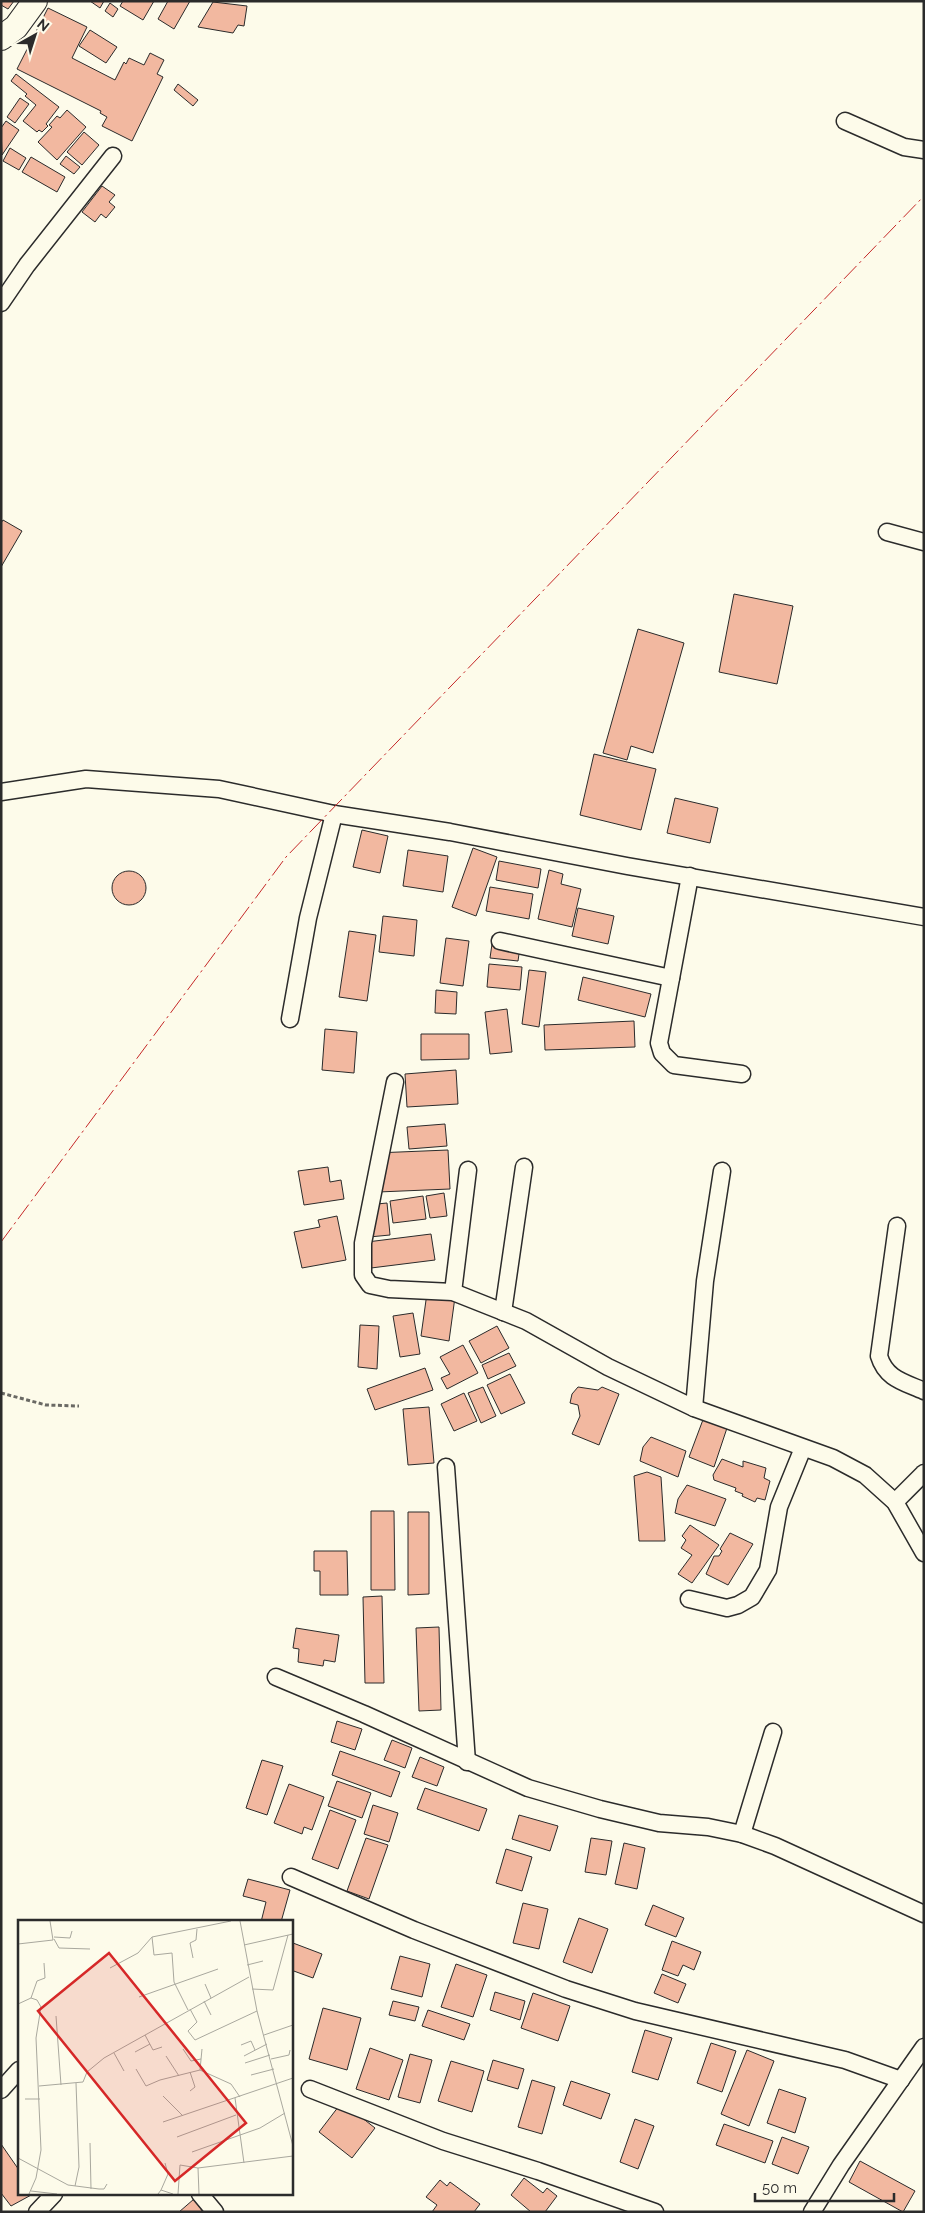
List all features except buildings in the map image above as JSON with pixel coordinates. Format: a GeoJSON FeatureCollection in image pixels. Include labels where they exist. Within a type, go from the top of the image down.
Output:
{"type":"FeatureCollection","features":[{"type":"Feature","properties":{"kind":"street"},"geometry":{"type":"LineString","coordinates":[[1,38],[16,27],[35,1]]}},
{"type":"Feature","properties":{"kind":"street"},"geometry":{"type":"LineString","coordinates":[[845,121],[904,147],[924,150]]}},
{"type":"Feature","properties":{"kind":"street"},"geometry":{"type":"LineString","coordinates":[[1,303],[27,265],[113,156]]}},
{"type":"Feature","properties":{"kind":"street"},"geometry":{"type":"LineString","coordinates":[[887,532],[924,542]]}},
{"type":"Feature","properties":{"kind":"street"},"geometry":{"type":"LineString","coordinates":[[1,792],[86,779],[219,789],[334,814],[450,832],[924,917]]}},
{"type":"Feature","properties":{"kind":"street"},"geometry":{"type":"LineString","coordinates":[[290,1019],[308,918],[334,814]]}},
{"type":"Feature","properties":{"kind":"street"},"geometry":{"type":"LineString","coordinates":[[690,876],[659,1043],[662,1052],[674,1065],[742,1074]]}},
{"type":"Feature","properties":{"kind":"street"},"geometry":{"type":"LineString","coordinates":[[500,941],[671,978]]}},
{"type":"Feature","properties":{"kind":"street"},"geometry":{"type":"LineString","coordinates":[[395,1082],[363,1243],[363,1275],[370,1285],[453,1292],[526,1321],[608,1367],[694,1408],[833,1458],[865,1475],[895,1502],[924,1553]]}},
{"type":"Feature","properties":{"kind":"street"},"geometry":{"type":"LineString","coordinates":[[503,1312],[524,1167]]}},
{"type":"Feature","properties":{"kind":"street"},"geometry":{"type":"LineString","coordinates":[[453,1292],[468,1170]]}},
{"type":"Feature","properties":{"kind":"street"},"geometry":{"type":"LineString","coordinates":[[694,1408],[705,1281],[722,1171]]}},
{"type":"Feature","properties":{"kind":"street"},"geometry":{"type":"LineString","coordinates":[[897,1226],[879,1356],[882,1367],[889,1375],[924,1391]]}},
{"type":"Feature","properties":{"kind":"street"},"geometry":{"type":"LineString","coordinates":[[689,1600],[727,1608],[738,1605],[752,1596],[768,1570],[779,1507],[803,1448]]}},
{"type":"Feature","properties":{"kind":"street"},"geometry":{"type":"LineString","coordinates":[[446,1467],[467,1762]]}},
{"type":"Feature","properties":{"kind":"street"},"geometry":{"type":"LineString","coordinates":[[895,1502],[924,1473]]}},
{"type":"Feature","properties":{"kind":"street"},"geometry":{"type":"LineString","coordinates":[[276,1677],[364,1714],[528,1788],[660,1824],[708,1827],[742,1834],[775,1846],[924,1914]]}},
{"type":"Feature","properties":{"kind":"street"},"geometry":{"type":"LineString","coordinates":[[742,1834],[773,1732]]}},
{"type":"Feature","properties":{"kind":"street"},"geometry":{"type":"LineString","coordinates":[[291,1877],[414,1930],[566,1989],[635,2011],[845,2060],[901,2080]]}},
{"type":"Feature","properties":{"kind":"street"},"geometry":{"type":"LineString","coordinates":[[812,2212],[841,2165],[924,2047]]}},
{"type":"Feature","properties":{"kind":"street"},"geometry":{"type":"LineString","coordinates":[[1,2090],[18,2071]]}},
{"type":"Feature","properties":{"kind":"street"},"geometry":{"type":"LineString","coordinates":[[310,2089],[443,2141],[538,2171],[654,2212]]}},
{"type":"Feature","properties":{"kind":"street"},"geometry":{"type":"LineString","coordinates":[[37,2212],[52,2196]]}},
{"type":"Feature","properties":{"kind":"street"},"geometry":{"type":"LineString","coordinates":[[202,2196],[215,2212]]}},
{"type":"Feature","properties":{"kind":"path"},"geometry":{"type":"LineString","coordinates":[[1,1393],[46,1405],[79,1406]]}},
{"type":"Feature","properties":{"kind":"power"},"geometry":{"type":"LineString","coordinates":[[1,1242],[286,857],[924,196]]}}]}
